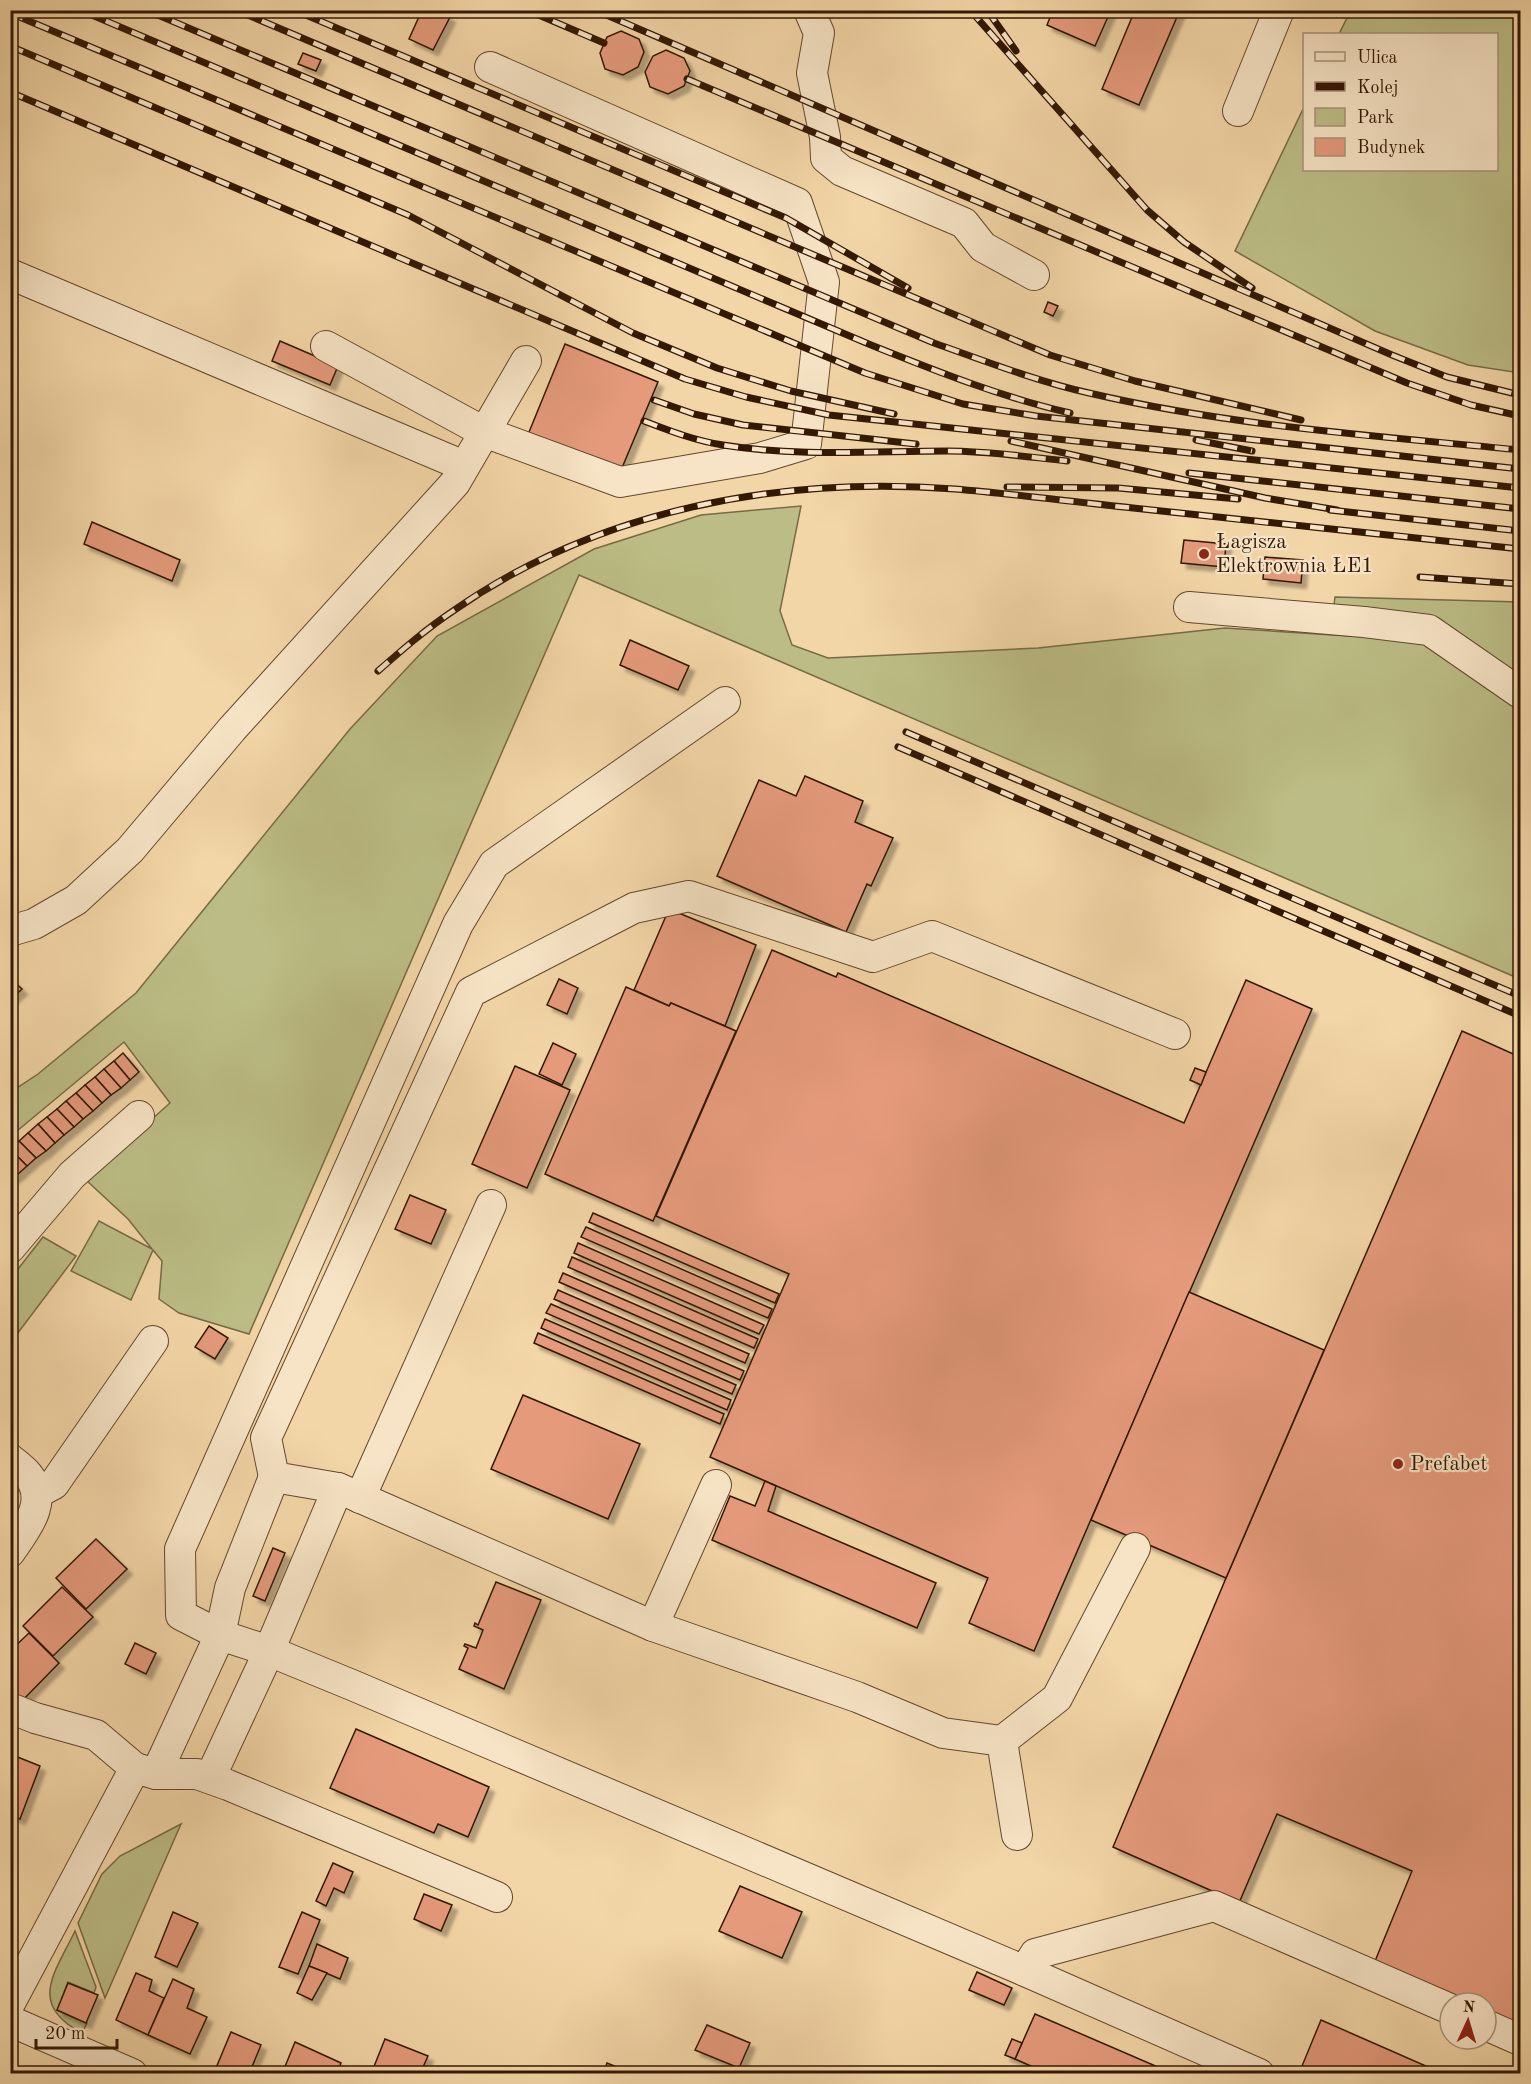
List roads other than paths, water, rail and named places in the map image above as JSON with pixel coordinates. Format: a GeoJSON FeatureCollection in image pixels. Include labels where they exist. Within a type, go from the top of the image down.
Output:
{"type":"FeatureCollection","features":[{"type":"Feature","properties":{"kind":"street"},"geometry":{"type":"LineString","coordinates":[[809,10],[819,33],[812,73],[825,137],[826,158],[842,171],[964,223],[983,247],[1034,275]]}},
{"type":"Feature","properties":{"kind":"street"},"geometry":{"type":"LineString","coordinates":[[1238,111],[1280,10]]}},
{"type":"Feature","properties":{"kind":"street"},"geometry":{"type":"LineString","coordinates":[[326,345],[484,432],[620,482],[760,458],[806,444],[824,282],[798,203],[490,67]]}},
{"type":"Feature","properties":{"kind":"street"},"geometry":{"type":"LineString","coordinates":[[10,274],[464,466]]}},
{"type":"Feature","properties":{"kind":"street"},"geometry":{"type":"LineString","coordinates":[[10,931],[34,924],[76,900],[130,850],[232,729],[455,483],[526,361]]}},
{"type":"Feature","properties":{"kind":"street"},"geometry":{"type":"LineString","coordinates":[[1189,608],[1364,622],[1429,630],[1521,693]]}},
{"type":"Feature","properties":{"kind":"street"},"geometry":{"type":"LineString","coordinates":[[725,702],[494,864],[458,924],[180,1549],[181,1615],[220,1635],[269,1652],[1025,1971],[1259,2073]]}},
{"type":"Feature","properties":{"kind":"street"},"geometry":{"type":"LineString","coordinates":[[10,2003],[146,1771],[220,1635],[230,1588],[274,1477],[266,1438],[471,992],[634,908],[689,896],[873,957],[932,936],[1175,1034]]}},
{"type":"Feature","properties":{"kind":"street"},"geometry":{"type":"LineString","coordinates":[[10,1248],[72,1175],[139,1116]]}},
{"type":"Feature","properties":{"kind":"street"},"geometry":{"type":"LineString","coordinates":[[210,1778],[269,1652],[491,1205]]}},
{"type":"Feature","properties":{"kind":"street"},"geometry":{"type":"LineString","coordinates":[[37,1493],[54,1484],[153,1341]]}},
{"type":"Feature","properties":{"kind":"street"},"geometry":{"type":"LineString","coordinates":[[10,1459],[29,1476],[37,1493],[33,1516],[10,1552]]}},
{"type":"Feature","properties":{"kind":"street"},"geometry":{"type":"LineString","coordinates":[[274,1477],[349,1493],[653,1626],[857,1697],[943,1733],[1002,1741],[1057,1698],[1135,1548]]}},
{"type":"Feature","properties":{"kind":"street"},"geometry":{"type":"LineString","coordinates":[[653,1626],[716,1485]]}},
{"type":"Feature","properties":{"kind":"street"},"geometry":{"type":"LineString","coordinates":[[10,1708],[35,1718],[96,1735],[146,1771],[197,1774],[210,1778],[497,1897]]}},
{"type":"Feature","properties":{"kind":"street"},"geometry":{"type":"LineString","coordinates":[[1002,1741],[1017,1835]]}},
{"type":"Feature","properties":{"kind":"street"},"geometry":{"type":"LineString","coordinates":[[1025,1971],[1035,1954],[1214,1906],[1438,2004]]}},
{"type":"Feature","properties":{"kind":"street"},"geometry":{"type":"LineString","coordinates":[[10,2020],[132,2073]]}},
{"type":"Feature","properties":{"kind":"street"},"geometry":{"type":"LineString","coordinates":[[1498,2030],[1521,2040]]}},
{"type":"Feature","properties":{"kind":"railway"},"geometry":{"type":"LineString","coordinates":[[80,10],[871,345],[944,374],[1044,407],[1070,413]]}},
{"type":"Feature","properties":{"kind":"railway"},"geometry":{"type":"LineString","coordinates":[[146,10],[934,343],[1030,377],[1089,393],[1196,414],[1304,429],[1520,450]]}},
{"type":"Feature","properties":{"kind":"railway"},"geometry":{"type":"LineString","coordinates":[[236,10],[1050,355],[1135,381],[1301,420]]}},
{"type":"Feature","properties":{"kind":"railway"},"geometry":{"type":"LineString","coordinates":[[294,10],[786,218],[908,288]]}},
{"type":"Feature","properties":{"kind":"railway"},"geometry":{"type":"LineString","coordinates":[[527,10],[604,43]]}},
{"type":"Feature","properties":{"kind":"railway"},"geometry":{"type":"LineString","coordinates":[[595,10],[1392,355],[1447,377],[1520,395]]}},
{"type":"Feature","properties":{"kind":"railway"},"geometry":{"type":"LineString","coordinates":[[970,10],[1147,210],[1184,242],[1252,288]]}},
{"type":"Feature","properties":{"kind":"railway"},"geometry":{"type":"LineString","coordinates":[[987,10],[1016,51]]}},
{"type":"Feature","properties":{"kind":"railway"},"geometry":{"type":"LineString","coordinates":[[10,13],[865,373],[963,404],[1036,416],[1520,469]]}},
{"type":"Feature","properties":{"kind":"railway"},"geometry":{"type":"LineString","coordinates":[[10,46],[408,215],[633,333],[717,368],[791,391],[894,414]]}},
{"type":"Feature","properties":{"kind":"railway"},"geometry":{"type":"LineString","coordinates":[[687,79],[1407,383],[1471,405],[1520,416]]}},
{"type":"Feature","properties":{"kind":"railway"},"geometry":{"type":"LineString","coordinates":[[10,92],[685,379],[746,397],[829,415],[1520,488]]}},
{"type":"Feature","properties":{"kind":"railway"},"geometry":{"type":"LineString","coordinates":[[654,400],[694,414],[743,425],[916,444]]}},
{"type":"Feature","properties":{"kind":"railway"},"geometry":{"type":"LineString","coordinates":[[644,421],[703,441],[751,449],[807,452],[963,451],[1067,461]]}},
{"type":"Feature","properties":{"kind":"railway"},"geometry":{"type":"LineString","coordinates":[[1196,440],[1252,451]]}},
{"type":"Feature","properties":{"kind":"railway"},"geometry":{"type":"LineString","coordinates":[[1011,441],[1265,498],[1337,510]]}},
{"type":"Feature","properties":{"kind":"railway"},"geometry":{"type":"LineString","coordinates":[[1189,473],[1520,509]]}},
{"type":"Feature","properties":{"kind":"railway"},"geometry":{"type":"LineString","coordinates":[[378,671],[453,611],[509,576],[568,547],[630,524],[693,507],[757,495],[823,488],[889,486],[955,489],[1520,549]]}},
{"type":"Feature","properties":{"kind":"railway"},"geometry":{"type":"LineString","coordinates":[[1007,487],[1118,488],[1238,499]]}},
{"type":"Feature","properties":{"kind":"railway"},"geometry":{"type":"LineString","coordinates":[[1330,510],[1520,531]]}},
{"type":"Feature","properties":{"kind":"railway"},"geometry":{"type":"LineString","coordinates":[[1420,577],[1520,584]]}},
{"type":"Feature","properties":{"kind":"railway"},"geometry":{"type":"LineString","coordinates":[[906,732],[1520,996]]}},
{"type":"Feature","properties":{"kind":"railway"},"geometry":{"type":"LineString","coordinates":[[898,747],[1520,1016]]}},
{"type":"Feature","properties":{"kind":"place","name":"Łagisza Elektrownia ŁE1"},"geometry":{"type":"Point","coordinates":[1204,554]}},
{"type":"Feature","properties":{"kind":"place","name":"Prefabet"},"geometry":{"type":"Point","coordinates":[1398,1464]}}]}
